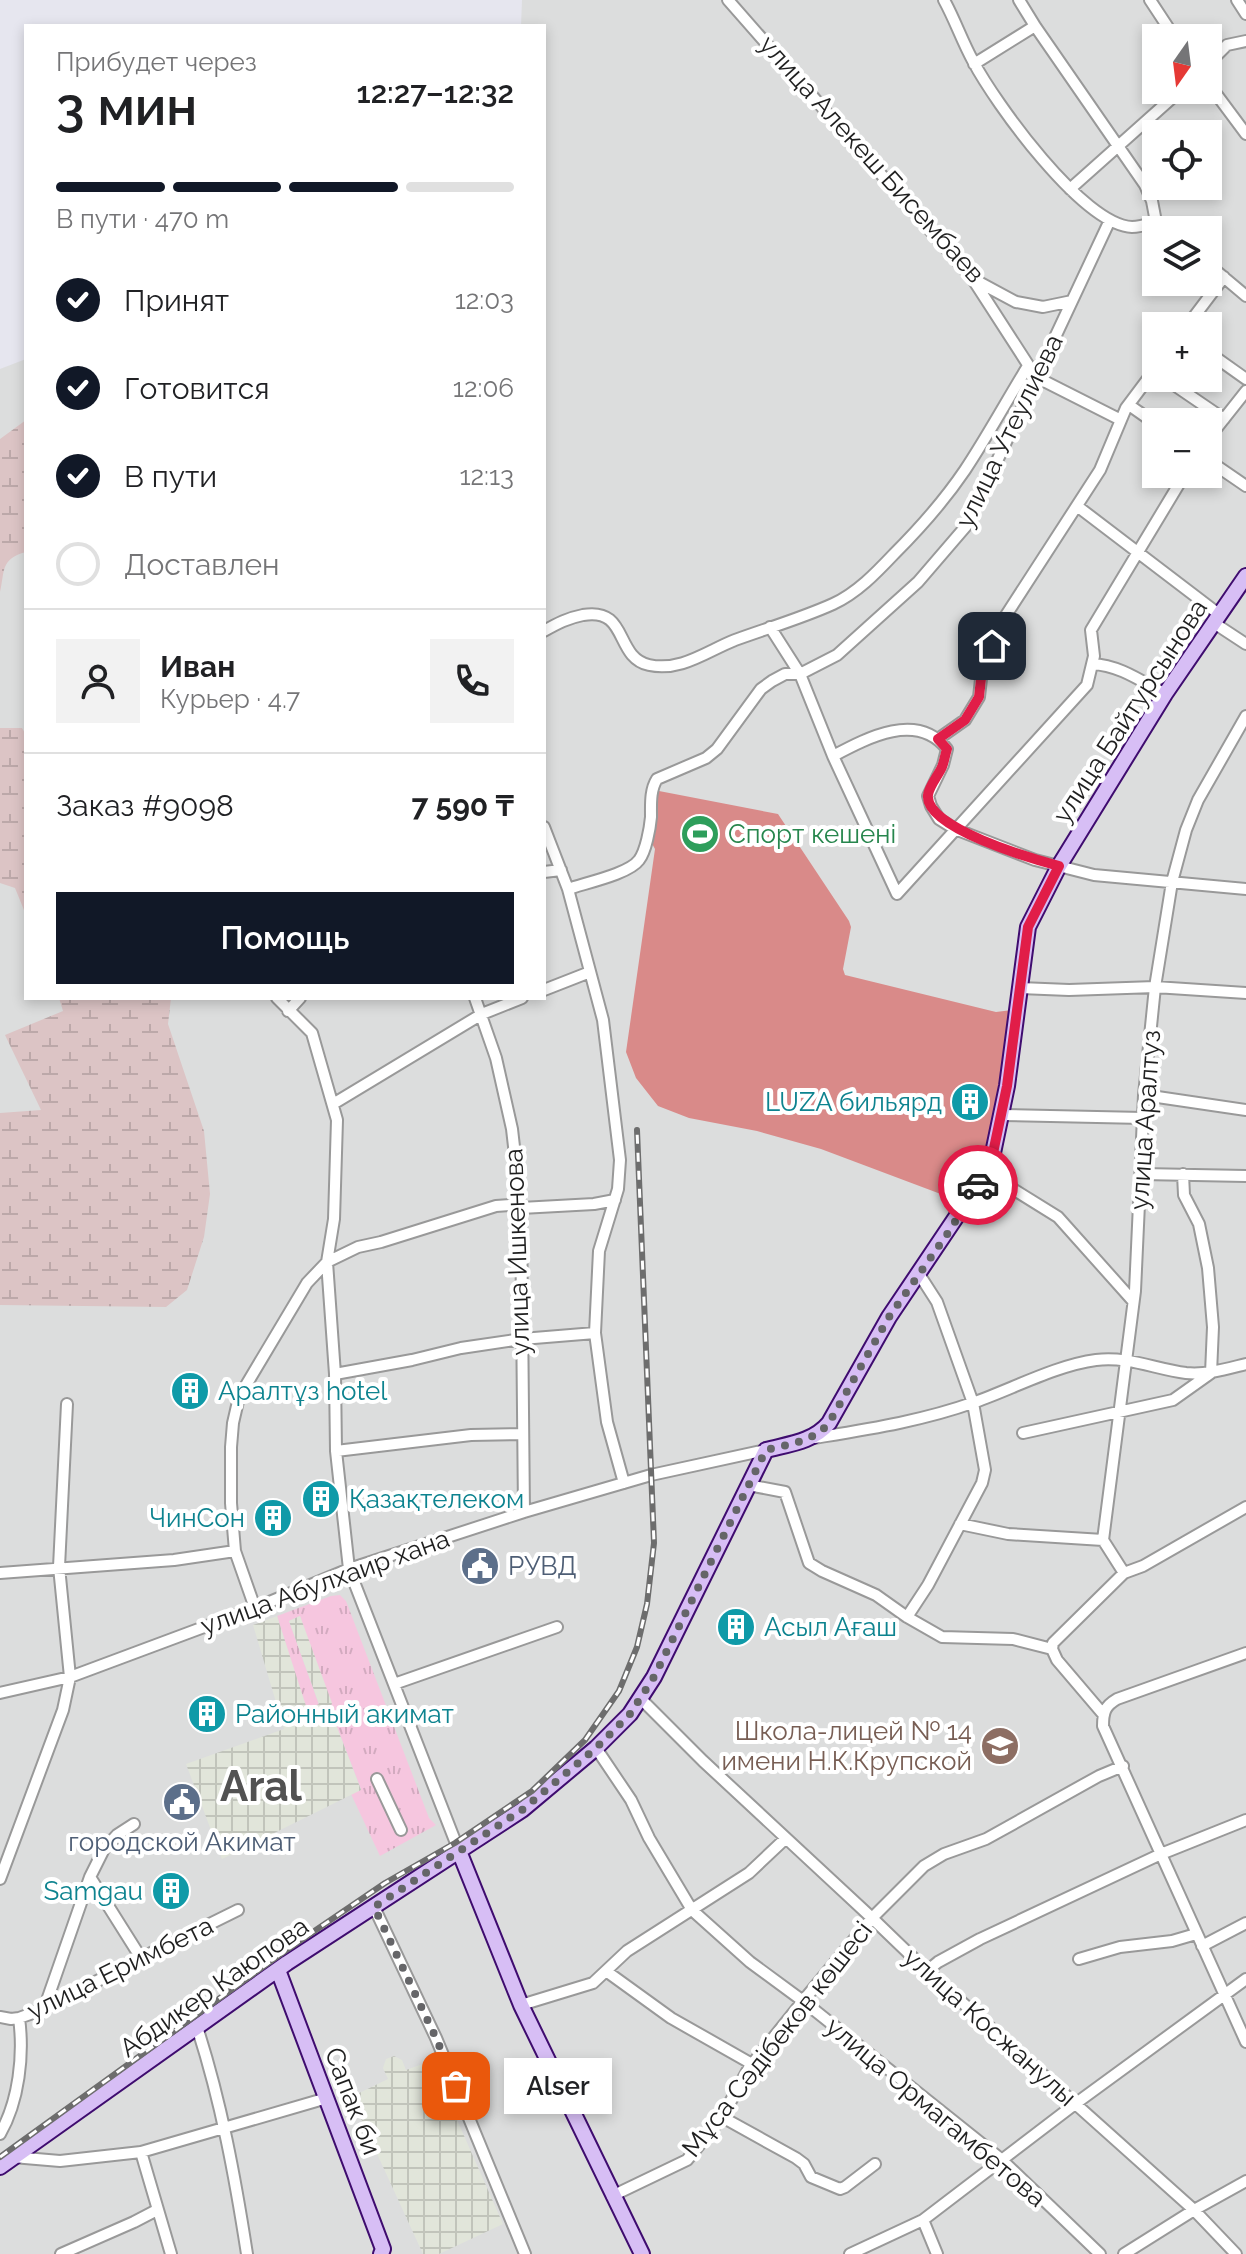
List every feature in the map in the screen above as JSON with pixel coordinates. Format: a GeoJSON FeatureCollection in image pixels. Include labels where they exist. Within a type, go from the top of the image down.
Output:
{"type":"FeatureCollection","features":[{"type":"Feature","properties":{"kind":"street","name":"улица Алекеш Бисембаев"},"geometry":{"type":"LineString","coordinates":[[728,0],[973,279],[1016,302],[1043,307],[1072,301]]}},
{"type":"Feature","properties":{"kind":"street"},"geometry":{"type":"LineString","coordinates":[[944,0],[974,64],[1048,167],[1085,204],[1110,220],[1132,227],[1142,225]]}},
{"type":"Feature","properties":{"kind":"street"},"geometry":{"type":"LineString","coordinates":[[1019,0],[1145,185],[1155,216]]}},
{"type":"Feature","properties":{"kind":"street"},"geometry":{"type":"LineString","coordinates":[[1150,0],[1166,24]]}},
{"type":"Feature","properties":{"kind":"street"},"geometry":{"type":"LineString","coordinates":[[1237,0],[1246,14]]}},
{"type":"Feature","properties":{"kind":"street"},"geometry":{"type":"LineString","coordinates":[[974,64],[1035,26]]}},
{"type":"Feature","properties":{"kind":"street"},"geometry":{"type":"LineString","coordinates":[[1222,50],[1227,45],[1246,41]]}},
{"type":"Feature","properties":{"kind":"street"},"geometry":{"type":"LineString","coordinates":[[1222,102],[1246,134]]}},
{"type":"Feature","properties":{"kind":"street"},"geometry":{"type":"LineString","coordinates":[[1070,189],[1166,104]]}},
{"type":"Feature","properties":{"kind":"street","name":"улица Утеулиева"},"geometry":{"type":"LineString","coordinates":[[568,889],[623,871],[639,861],[650,830],[652,795],[657,779],[706,758],[717,749],[761,689],[785,674],[800,674],[837,655],[918,582],[967,525],[1110,220]]}},
{"type":"Feature","properties":{"kind":"street"},"geometry":{"type":"LineString","coordinates":[[1198,312],[1224,277],[1246,295]]}},
{"type":"Feature","properties":{"kind":"street"},"geometry":{"type":"LineString","coordinates":[[973,279],[1036,377],[1121,420]]}},
{"type":"Feature","properties":{"kind":"street"},"geometry":{"type":"LineString","coordinates":[[1222,362],[1246,379]]}},
{"type":"Feature","properties":{"kind":"street"},"geometry":{"type":"LineString","coordinates":[[546,630],[564,619],[589,614],[603,615],[610,618],[629,653],[637,661],[663,667],[679,666],[835,603],[869,581],[925,523],[964,471],[1028,366]]}},
{"type":"Feature","properties":{"kind":"street"},"geometry":{"type":"LineString","coordinates":[[938,739],[965,720],[979,697],[982,670],[1001,623],[1100,470],[1121,420],[1142,388]]}},
{"type":"Feature","properties":{"kind":"street"},"geometry":{"type":"LineString","coordinates":[[1222,422],[1246,391]]}},
{"type":"Feature","properties":{"kind":"street"},"geometry":{"type":"LineString","coordinates":[[1184,392],[1224,419]]}},
{"type":"Feature","properties":{"kind":"street"},"geometry":{"type":"LineString","coordinates":[[1129,405],[1142,414]]}},
{"type":"Feature","properties":{"kind":"street"},"geometry":{"type":"LineString","coordinates":[[1222,470],[1246,486]]}},
{"type":"Feature","properties":{"kind":"street"},"geometry":{"type":"LineString","coordinates":[[770,627],[800,674],[833,756],[897,894],[1087,685],[1094,656],[1091,630],[1177,488]]}},
{"type":"Feature","properties":{"kind":"street"},"geometry":{"type":"LineString","coordinates":[[1077,506],[1139,553],[1246,644]]}},
{"type":"Feature","properties":{"kind":"street","name":"улица Байтурсынова"},"geometry":{"type":"LineString","coordinates":[[810,1439],[829,1423],[879,1333],[977,1186],[993,1153],[1007,1086],[1028,927],[1059,866],[1165,694],[1246,576]]}},
{"type":"Feature","properties":{"kind":"street"},"geometry":{"type":"LineString","coordinates":[[1092,664],[1121,669],[1165,694]]}},
{"type":"Feature","properties":{"kind":"street","name":"улица Аралтуз"},"geometry":{"type":"LineString","coordinates":[[1103,1540],[1133,1301],[1144,1095],[1155,987],[1172,882],[1198,800],[1246,716]]}},
{"type":"Feature","properties":{"kind":"street"},"geometry":{"type":"LineString","coordinates":[[833,756],[867,738],[899,730],[923,730],[947,749],[928,796],[939,819],[955,829],[1035,860],[1094,875],[1244,886]]}},
{"type":"Feature","properties":{"kind":"street"},"geometry":{"type":"LineString","coordinates":[[546,832],[568,889],[603,1020],[620,1160],[618,1189],[599,1251],[595,1333],[607,1422],[624,1483]]}},
{"type":"Feature","properties":{"kind":"street"},"geometry":{"type":"LineString","coordinates":[[546,872],[561,870]]}},
{"type":"Feature","properties":{"kind":"street"},"geometry":{"type":"LineString","coordinates":[[546,989],[590,972]]}},
{"type":"Feature","properties":{"kind":"street"},"geometry":{"type":"LineString","coordinates":[[1020,988],[1155,987],[1246,993]]}},
{"type":"Feature","properties":{"kind":"street"},"geometry":{"type":"LineString","coordinates":[[279,1000],[312,1033],[337,1120],[334,1219],[327,1262],[335,1374],[336,1451],[349,1569],[521,2005],[637,2253]]}},
{"type":"Feature","properties":{"kind":"street"},"geometry":{"type":"LineString","coordinates":[[288,1011],[298,1000]]}},
{"type":"Feature","properties":{"kind":"street","name":"улица Ишкенова"},"geometry":{"type":"LineString","coordinates":[[476,1000],[496,1058],[512,1129],[521,1208],[524,1512]]}},
{"type":"Feature","properties":{"kind":"street"},"geometry":{"type":"LineString","coordinates":[[333,1104],[482,1014],[517,1000]]}},
{"type":"Feature","properties":{"kind":"street"},"geometry":{"type":"LineString","coordinates":[[1144,1095],[1246,1110]]}},
{"type":"Feature","properties":{"kind":"street"},"geometry":{"type":"LineString","coordinates":[[1001,1115],[1143,1118]]}},
{"type":"Feature","properties":{"kind":"street"},"geometry":{"type":"LineString","coordinates":[[984,1171],[1058,1217],[1133,1301]]}},
{"type":"Feature","properties":{"kind":"street"},"geometry":{"type":"LineString","coordinates":[[1142,1174],[1246,1176]]}},
{"type":"Feature","properties":{"kind":"street"},"geometry":{"type":"LineString","coordinates":[[1183,1174],[1184,1195],[1199,1224],[1208,1268],[1213,1327],[1211,1373]]}},
{"type":"Feature","properties":{"kind":"street"},"geometry":{"type":"LineString","coordinates":[[255,1608],[235,1551],[231,1503],[233,1423],[239,1397],[307,1283],[327,1262],[358,1247],[496,1206],[521,1208],[615,1200]]}},
{"type":"Feature","properties":{"kind":"street"},"geometry":{"type":"LineString","coordinates":[[907,1617],[928,1585],[982,1483],[985,1470],[973,1403],[937,1302],[919,1274]]}},
{"type":"Feature","properties":{"kind":"street"},"geometry":{"type":"LineString","coordinates":[[335,1374],[461,1348],[595,1333]]}},
{"type":"Feature","properties":{"kind":"street"},"geometry":{"type":"LineString","coordinates":[[766,1450],[810,1439],[908,1423],[973,1403],[1078,1364],[1098,1360],[1126,1360],[1186,1373],[1211,1373],[1246,1364]]}},
{"type":"Feature","properties":{"kind":"street"},"geometry":{"type":"LineString","coordinates":[[1023,1433],[1173,1400],[1211,1373]]}},
{"type":"Feature","properties":{"kind":"street"},"geometry":{"type":"LineString","coordinates":[[0,1879],[63,1710],[70,1677],[59,1567],[67,1404]]}},
{"type":"Feature","properties":{"kind":"street"},"geometry":{"type":"LineString","coordinates":[[336,1451],[471,1435],[522,1434]]}},
{"type":"Feature","properties":{"kind":"street","name":"улица Абулхаир хана"},"geometry":{"type":"LineString","coordinates":[[0,1693],[70,1677],[255,1608],[349,1569],[524,1512],[651,1475],[766,1450]]}},
{"type":"Feature","properties":{"kind":"street","name":"Абдикер Каюпова"},"geometry":{"type":"LineString","coordinates":[[0,2167],[278,1970],[522,1810],[596,1748],[630,1714],[654,1677],[766,1450]]}},
{"type":"Feature","properties":{"kind":"street"},"geometry":{"type":"LineString","coordinates":[[748,1485],[785,1492],[809,1563],[876,1595],[942,1637],[1013,1639],[1052,1649]]}},
{"type":"Feature","properties":{"kind":"street"},"geometry":{"type":"LineString","coordinates":[[1103,1714],[1057,1660],[1053,1643],[1124,1573],[1143,1566],[1246,1507]]}},
{"type":"Feature","properties":{"kind":"street"},"geometry":{"type":"LineString","coordinates":[[960,1524],[1008,1534],[1103,1540],[1124,1573]]}},
{"type":"Feature","properties":{"kind":"street"},"geometry":{"type":"LineString","coordinates":[[0,1573],[174,1560],[235,1551]]}},
{"type":"Feature","properties":{"kind":"street"},"geometry":{"type":"LineString","coordinates":[[394,1684],[557,1627]]}},
{"type":"Feature","properties":{"kind":"street"},"geometry":{"type":"LineString","coordinates":[[1246,1653],[1117,1699],[1107,1705],[1103,1714],[1103,1726],[1246,2042]]}},
{"type":"Feature","properties":{"kind":"street","name":"улица Косжанулы"},"geometry":{"type":"LineString","coordinates":[[641,1699],[659,1720],[785,1839],[1194,2210],[1236,2254]]}},
{"type":"Feature","properties":{"kind":"street","name":"улица Ормагамбетова"},"geometry":{"type":"LineString","coordinates":[[596,1748],[631,1800],[649,1838],[692,1910],[750,1962],[1002,2160],[1100,2254]]}},
{"type":"Feature","properties":{"kind":"street","name":"Мұса Сәдібеков көшесі"},"geometry":{"type":"LineString","coordinates":[[612,2196],[687,2160],[722,2117],[752,2064],[872,1918],[924,1866],[944,1854],[986,1839],[1099,1776],[1123,1766]]}},
{"type":"Feature","properties":{"kind":"street"},"geometry":{"type":"LineString","coordinates":[[377,1779],[401,1830]]}},
{"type":"Feature","properties":{"kind":"street"},"geometry":{"type":"LineString","coordinates":[[927,1971],[980,1939],[1161,1854],[1246,1820]]}},
{"type":"Feature","properties":{"kind":"street"},"geometry":{"type":"LineString","coordinates":[[44,2009],[90,1877],[110,1842],[134,1824]]}},
{"type":"Feature","properties":{"kind":"street"},"geometry":{"type":"LineString","coordinates":[[521,2005],[593,1983],[627,1951],[749,1873],[785,1839]]}},
{"type":"Feature","properties":{"kind":"street"},"geometry":{"type":"LineString","coordinates":[[90,1877],[141,1958]]}},
{"type":"Feature","properties":{"kind":"street"},"geometry":{"type":"LineString","coordinates":[[374,1907],[436,2038],[525,2254]]}},
{"type":"Feature","properties":{"kind":"street","name":"улица Еримбета"},"geometry":{"type":"LineString","coordinates":[[0,2017],[19,2018],[44,2009],[238,1910]]}},
{"type":"Feature","properties":{"kind":"street"},"geometry":{"type":"LineString","coordinates":[[1202,1946],[1246,1923]]}},
{"type":"Feature","properties":{"kind":"street"},"geometry":{"type":"LineString","coordinates":[[1079,1959],[1120,1947],[1172,1941],[1196,1934]]}},
{"type":"Feature","properties":{"kind":"street","name":"Сапак би"},"geometry":{"type":"LineString","coordinates":[[278,1970],[383,2252]]}},
{"type":"Feature","properties":{"kind":"street"},"geometry":{"type":"LineString","coordinates":[[606,1971],[671,2018],[752,2064]]}},
{"type":"Feature","properties":{"kind":"street"},"geometry":{"type":"LineString","coordinates":[[850,2254],[923,2220],[1246,1979]]}},
{"type":"Feature","properties":{"kind":"street"},"geometry":{"type":"LineString","coordinates":[[0,2134],[12,2105],[18,2078],[19,2018]]}},
{"type":"Feature","properties":{"kind":"street"},"geometry":{"type":"LineString","coordinates":[[197,2027],[225,2127],[247,2254]]}},
{"type":"Feature","properties":{"kind":"street"},"geometry":{"type":"LineString","coordinates":[[13,2157],[60,2161],[141,2152],[327,2098]]}},
{"type":"Feature","properties":{"kind":"street"},"geometry":{"type":"LineString","coordinates":[[722,2117],[796,2158],[804,2164],[811,2177],[834,2188],[845,2187],[875,2164]]}},
{"type":"Feature","properties":{"kind":"street"},"geometry":{"type":"LineString","coordinates":[[141,2152],[171,2254]]}},
{"type":"Feature","properties":{"kind":"street"},"geometry":{"type":"LineString","coordinates":[[1124,2254],[1246,2181]]}},
{"type":"Feature","properties":{"kind":"street"},"geometry":{"type":"LineString","coordinates":[[61,2254],[157,2210]]}},
{"type":"Feature","properties":{"kind":"street"},"geometry":{"type":"LineString","coordinates":[[923,2220],[937,2254]]}},
{"type":"Feature","properties":{"kind":"shaded area","name":"Aral"},"geometry":{"type":"Polygon","coordinates":[[[522,0],[1246,0],[1246,2254],[0,2254],[0,369],[24,360],[24,1000],[546,1000],[546,24],[521,24],[522,0]]]}},
{"type":"Feature","properties":{"kind":"shaded area"},"geometry":{"type":"Polygon","coordinates":[[[659,791],[778,814],[849,921],[851,927],[843,969],[845,975],[996,1012],[1012,1010],[994,1126],[982,1163],[962,1202],[821,1149],[757,1131],[689,1118],[658,1106],[636,1078],[626,1052],[655,849],[649,838],[655,794],[659,791]]]}},
{"type":"Feature","properties":{"kind":"shaded area"},"geometry":{"type":"Polygon","coordinates":[[[277,1616],[307,1709],[319,1704],[289,1621],[300,1616],[332,1703],[330,1709],[361,1790],[222,1859],[186,1764],[284,1729],[253,1625],[277,1616]]]}},
{"type":"Feature","properties":{"kind":"shaded area"},"geometry":{"type":"Polygon","coordinates":[[[394,2056],[402,2060],[406,2070],[431,2061],[503,2224],[439,2254],[423,2254],[351,2097],[388,2079],[383,2068],[386,2059],[394,2056]]]}},
{"type":"Feature","properties":{"kind":"green space"},"geometry":{"type":"Polygon","coordinates":[[[24,421],[24,553],[8,562],[0,592],[0,439],[24,421]]]}},
{"type":"Feature","properties":{"kind":"green space"},"geometry":{"type":"Polygon","coordinates":[[[0,728],[22,728],[24,910],[15,888],[0,883],[0,728]]]}},
{"type":"Feature","properties":{"kind":"green space"},"geometry":{"type":"Polygon","coordinates":[[[60,1000],[171,1000],[168,1024],[204,1131],[210,1194],[204,1237],[187,1290],[166,1307],[0,1305],[0,1113],[41,1110],[5,1035],[63,1011],[60,1000]]]}},
{"type":"Feature","properties":{"kind":"green space"},"geometry":{"type":"Polygon","coordinates":[[[340,1595],[346,1601],[429,1818],[436,1825],[380,1856],[351,1794],[361,1789],[330,1709],[300,1616],[289,1621],[319,1705],[306,1709],[277,1616],[340,1595]]]}},
{"type":"Feature","properties":{"kind":"railway"},"geometry":{"type":"LineString","coordinates":[[0,2157],[285,1951],[385,1883],[455,1843],[532,1791],[585,1740],[619,1691],[637,1647],[647,1604],[654,1543],[637,1130]]}},
{"type":"Feature","properties":{"kind":"way so far"},"geometry":{"type":"LineString","coordinates":[[456,2086],[374,1907],[522,1810],[596,1748],[630,1714],[654,1677],[766,1450],[810,1439],[829,1423],[889,1317],[978,1185]]}},
{"type":"Feature","properties":{"kind":"place","name":"Спорт кешені"},"geometry":{"type":"Point","coordinates":[700,834]}},
{"type":"Feature","properties":{"kind":"place","name":"LUZA бильярд"},"geometry":{"type":"Point","coordinates":[970,1102]}},
{"type":"Feature","properties":{"kind":"place","name":"Аралтұз hotel"},"geometry":{"type":"Point","coordinates":[190,1391]}},
{"type":"Feature","properties":{"kind":"place","name":"Қазақтелеком"},"geometry":{"type":"Point","coordinates":[321,1499]}},
{"type":"Feature","properties":{"kind":"place","name":"ЧинСон"},"geometry":{"type":"Point","coordinates":[273,1518]}},
{"type":"Feature","properties":{"kind":"place","name":"РУВД"},"geometry":{"type":"Point","coordinates":[480,1566]}},
{"type":"Feature","properties":{"kind":"place","name":"Асыл Ағаш"},"geometry":{"type":"Point","coordinates":[736,1627]}},
{"type":"Feature","properties":{"kind":"place","name":"Районный акимат"},"geometry":{"type":"Point","coordinates":[207,1714]}},
{"type":"Feature","properties":{"kind":"place","name":"Школа-лицей № 14 имени Н.К.Крупской"},"geometry":{"type":"Point","coordinates":[1000,1746]}},
{"type":"Feature","properties":{"kind":"place","name":"городской Акимат"},"geometry":{"type":"Point","coordinates":[182,1802]}},
{"type":"Feature","properties":{"kind":"place","name":"Samgau"},"geometry":{"type":"Point","coordinates":[171,1891]}},
{"type":"Feature","properties":{"kind":"place","name":"Alser"},"geometry":{"type":"Point","coordinates":[456,2086]}},
{"type":"Feature","properties":{"kind":"district","name":"Aral"},"geometry":{"type":"Point","coordinates":[261,1786]}},
{"type":"Feature","properties":{"kind":"route"},"geometry":{"type":"LineString","coordinates":[[978,1185],[993,1153],[1007,1086],[1028,927],[1059,866],[955,829],[939,819],[931,806],[928,796],[947,749],[938,739],[965,720],[979,697],[982,670],[992,646]]}}]}
